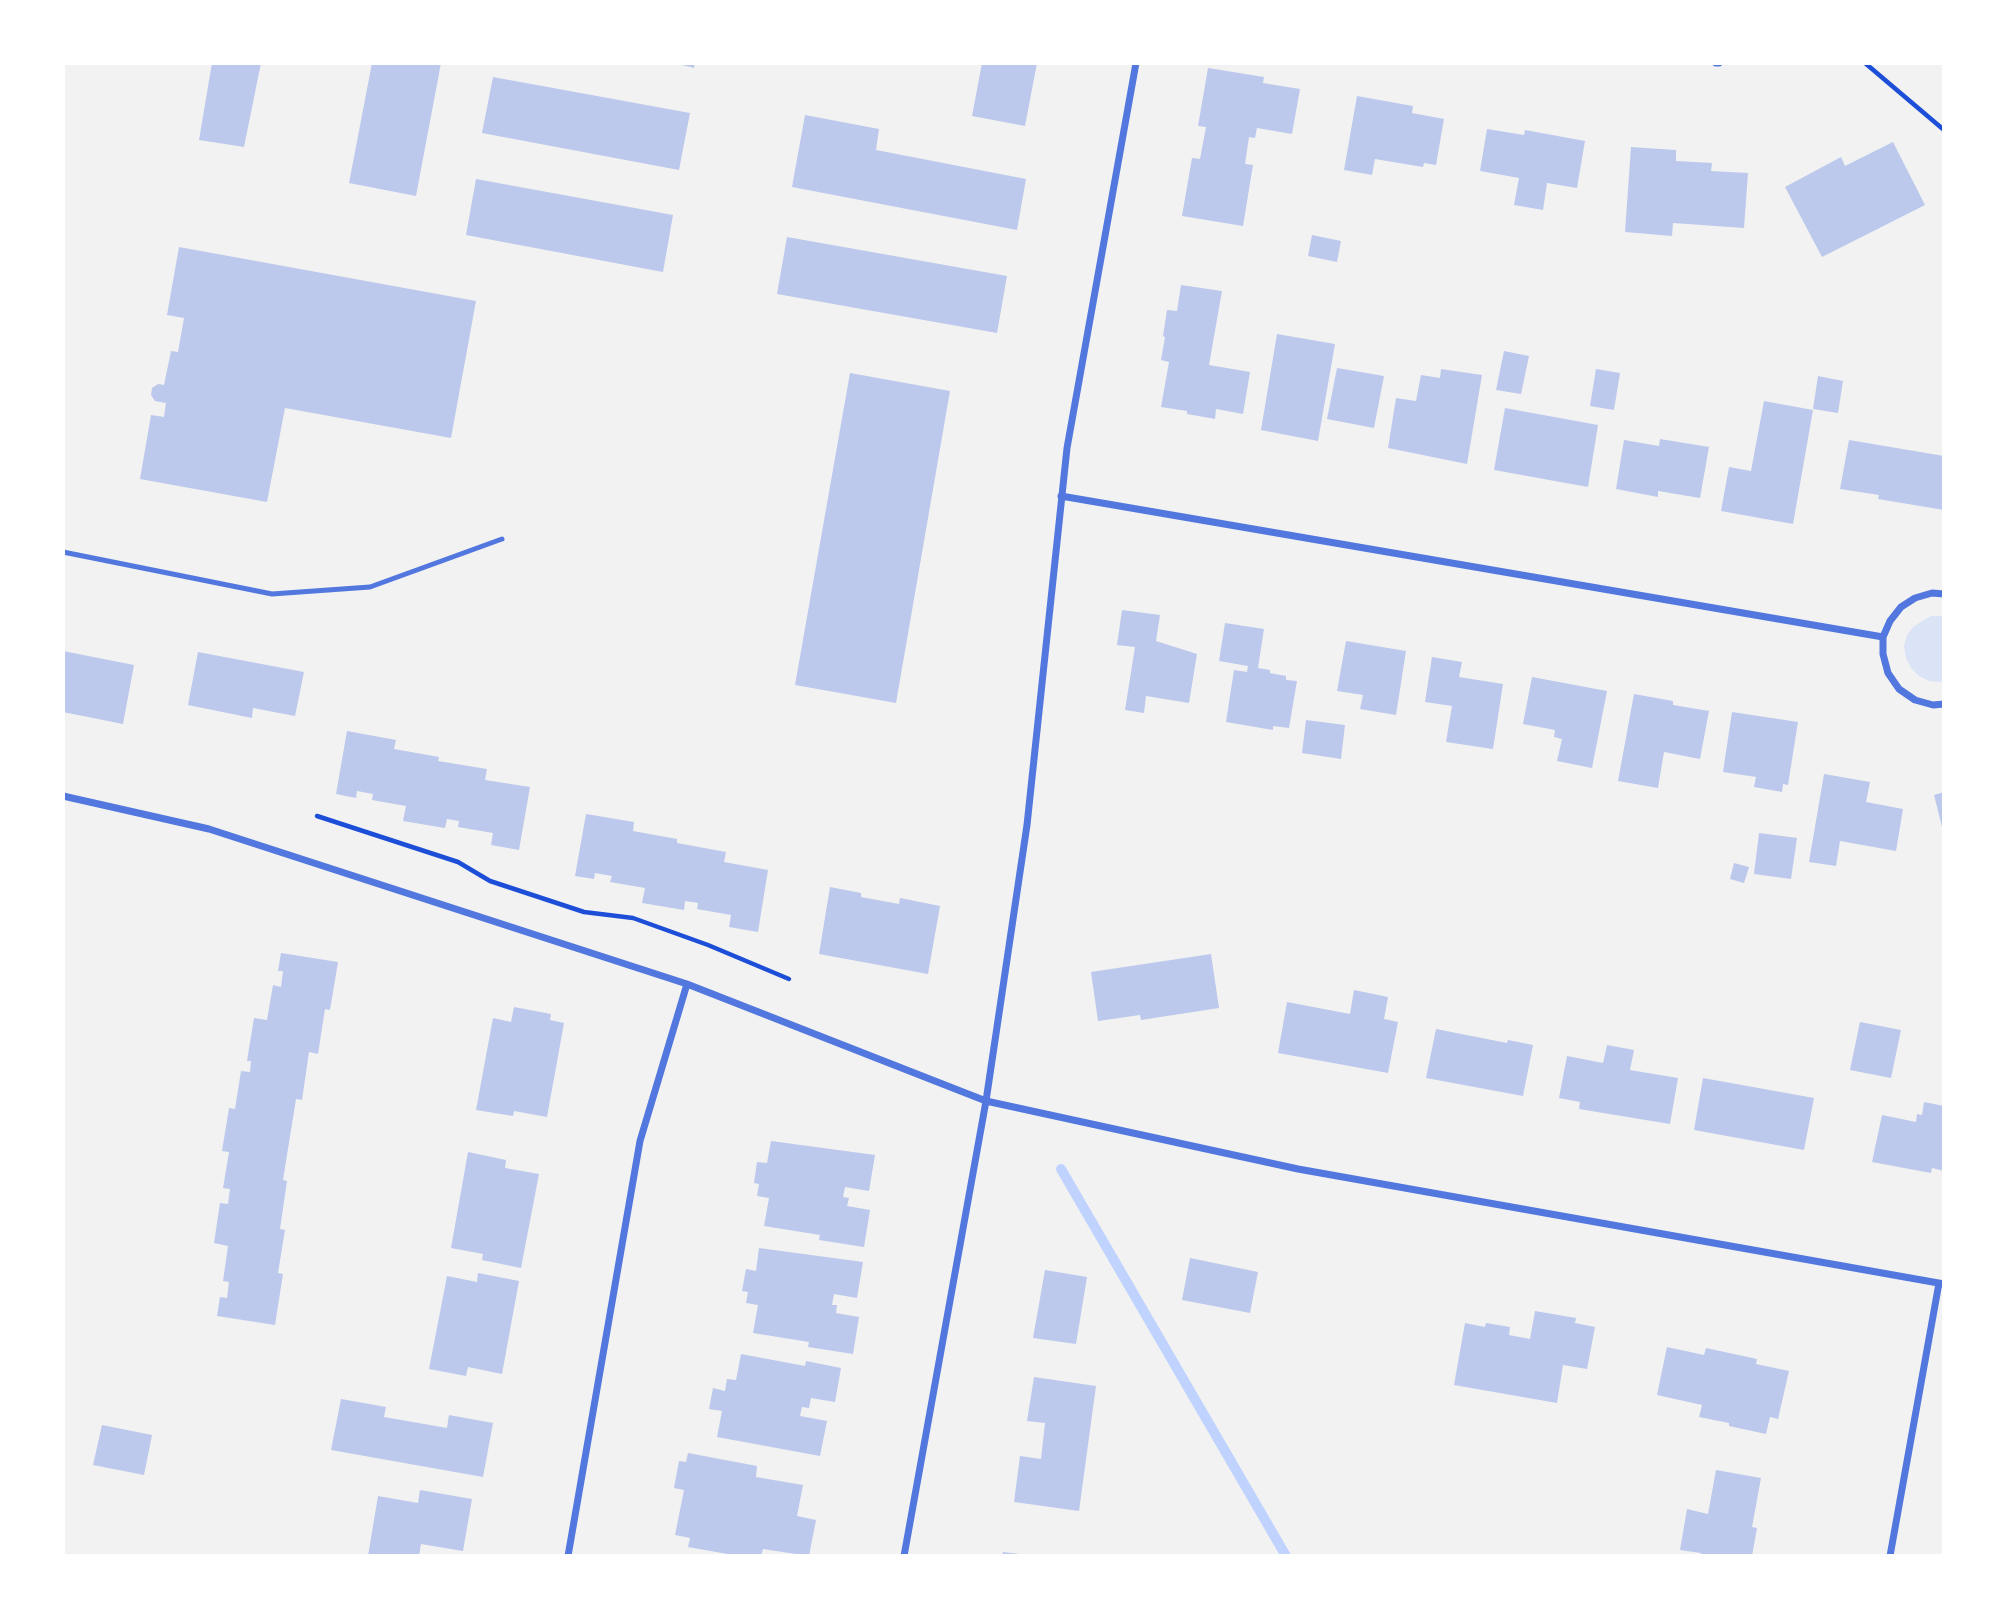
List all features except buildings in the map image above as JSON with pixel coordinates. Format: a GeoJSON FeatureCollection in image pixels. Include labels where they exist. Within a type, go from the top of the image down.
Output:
{"type":"FeatureCollection","features":[{"type":"Feature","properties":{"kind":"street"},"geometry":{"type":"LineString","coordinates":[[904,1556],[986,1101],[1027,825],[1061,496],[1099,264],[1136,63]]}},
{"type":"Feature","properties":{"kind":"street"},"geometry":{"type":"LineString","coordinates":[[1061,496],[1883,637]]}},
{"type":"Feature","properties":{"kind":"street"},"geometry":{"type":"LineString","coordinates":[[1944,594],[1932,593],[1915,598],[1900,607],[1883,637],[1882,654],[1888,673],[1899,689],[1915,700],[1933,705],[1944,704]]}},
{"type":"Feature","properties":{"kind":"street"},"geometry":{"type":"LineString","coordinates":[[63,796],[209,830],[687,984],[986,1101],[1298,1169],[1941,1283],[1890,1556]]}},
{"type":"Feature","properties":{"kind":"street"},"geometry":{"type":"LineString","coordinates":[[568,1556],[640,1140],[687,984]]}},
{"type":"Feature","properties":{"kind":"lane"},"geometry":{"type":"LineString","coordinates":[[63,552],[272,594],[370,587],[502,538]]}},
{"type":"Feature","properties":{"kind":"path"},"geometry":{"type":"LineString","coordinates":[[1865,63],[1944,130]]}},
{"type":"Feature","properties":{"kind":"path"},"geometry":{"type":"LineString","coordinates":[[317,816],[458,862],[490,881],[584,912],[633,918],[708,945],[789,979]]}},
{"type":"Feature","properties":{"kind":"shaded area"},"geometry":{"type":"Polygon","coordinates":[[[1931,616],[1944,616],[1944,681],[1941,682],[1929,681],[1919,676],[1906,658],[1904,646],[1907,635],[1914,626],[1931,616]]]}},
{"type":"Feature","properties":{"kind":"waterway"},"geometry":{"type":"LineString","coordinates":[[1061,1169],[1286,1556]]}}]}
